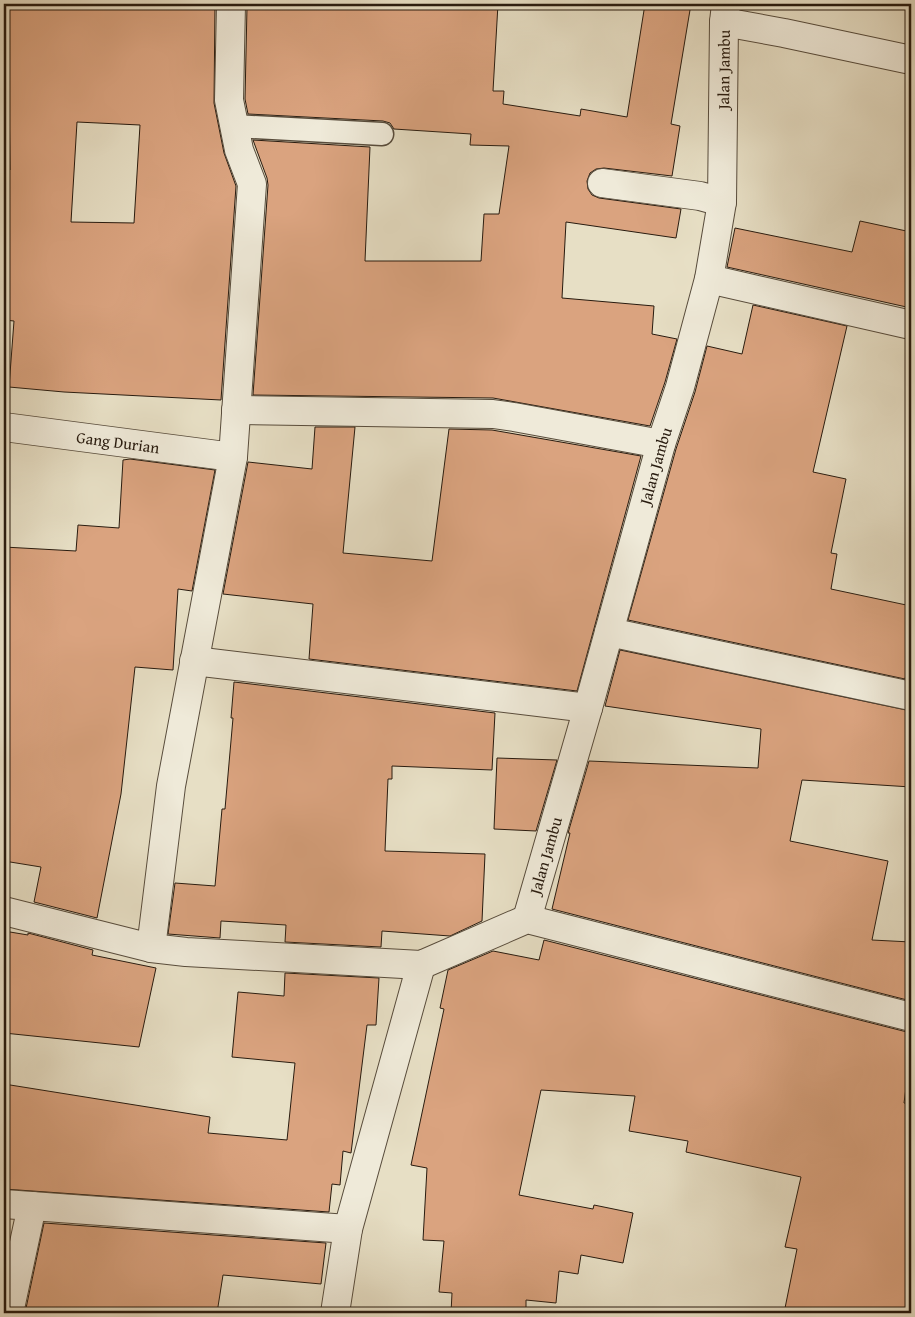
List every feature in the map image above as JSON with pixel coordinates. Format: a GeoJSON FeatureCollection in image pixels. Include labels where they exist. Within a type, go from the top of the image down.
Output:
{"type":"FeatureCollection","features":[{"type":"Feature","properties":{"kind":"street"},"geometry":{"type":"LineString","coordinates":[[151,948],[171,786],[233,457],[252,184],[239,150],[229,100],[231,4]]}},
{"type":"Feature","properties":{"kind":"street"},"geometry":{"type":"LineString","coordinates":[[725,13],[784,33],[911,60]]}},
{"type":"Feature","properties":{"kind":"street","name":"Jalan Jambu"},"geometry":{"type":"LineString","coordinates":[[527,919],[661,444],[680,387],[709,279],[722,202],[725,13]]}},
{"type":"Feature","properties":{"kind":"street"},"geometry":{"type":"LineString","coordinates":[[602,183],[700,196],[722,202]]}},
{"type":"Feature","properties":{"kind":"street"},"geometry":{"type":"LineString","coordinates":[[709,279],[911,325]]}},
{"type":"Feature","properties":{"kind":"street"},"geometry":{"type":"LineString","coordinates":[[236,410],[493,414],[661,444]]}},
{"type":"Feature","properties":{"kind":"street","name":"Gang Durian"},"geometry":{"type":"LineString","coordinates":[[4,427],[233,457]]}},
{"type":"Feature","properties":{"kind":"street"},"geometry":{"type":"LineString","coordinates":[[609,632],[911,696]]}},
{"type":"Feature","properties":{"kind":"street"},"geometry":{"type":"LineString","coordinates":[[194,661],[588,708]]}},
{"type":"Feature","properties":{"kind":"street"},"geometry":{"type":"LineString","coordinates":[[4,911],[151,948],[186,952],[421,965],[527,919],[911,1016]]}},
{"type":"Feature","properties":{"kind":"street"},"geometry":{"type":"LineString","coordinates":[[334,1313],[348,1229],[421,965]]}},
{"type":"Feature","properties":{"kind":"street"},"geometry":{"type":"LineString","coordinates":[[4,1204],[348,1229]]}},
{"type":"Feature","properties":{"kind":"street"},"geometry":{"type":"LineString","coordinates":[[9,1313],[32,1206]]}},
{"type":"Feature","properties":{"kind":"lane"},"geometry":{"type":"LineString","coordinates":[[234,126],[382,134]]}},
{"type":"Feature","properties":{"kind":"building"},"geometry":{"type":"Polygon","coordinates":[[[8,4],[215,5],[214,103],[224,153],[236,186],[221,400],[64,392],[9,387],[14,321],[4,320],[7,280],[4,279],[4,170],[10,170],[8,4]],[[77,122],[71,222],[134,223],[140,125],[77,122]]]}},
{"type":"Feature","properties":{"kind":"building"},"geometry":{"type":"Polygon","coordinates":[[[253,4],[498,4],[493,91],[504,91],[503,104],[580,116],[581,109],[627,117],[645,4],[691,4],[671,124],[680,126],[672,176],[604,168],[596,169],[590,173],[587,181],[588,189],[592,195],[599,198],[681,209],[676,238],[566,222],[562,298],[654,306],[652,334],[677,339],[650,426],[493,398],[253,395],[268,185],[253,140],[370,147],[365,261],[481,261],[484,214],[499,214],[509,146],[470,145],[471,134],[394,129],[390,123],[383,121],[248,114],[245,99],[247,7],[253,7],[253,4]]]}},
{"type":"Feature","properties":{"kind":"building"},"geometry":{"type":"Polygon","coordinates":[[[860,221],[911,232],[911,308],[727,267],[735,228],[852,252],[860,221]]]}},
{"type":"Feature","properties":{"kind":"building"},"geometry":{"type":"Polygon","coordinates":[[[753,305],[847,326],[813,472],[846,479],[831,553],[837,554],[831,589],[911,606],[911,652],[905,679],[628,620],[707,346],[742,354],[753,305]]]}},
{"type":"Feature","properties":{"kind":"building"},"geometry":{"type":"Polygon","coordinates":[[[315,427],[355,427],[343,553],[432,561],[449,429],[492,430],[641,456],[577,691],[309,659],[313,604],[223,594],[248,462],[312,469],[315,427]]]}},
{"type":"Feature","properties":{"kind":"building"},"geometry":{"type":"Polygon","coordinates":[[[130,459],[215,470],[192,591],[178,589],[173,670],[135,667],[121,794],[97,918],[34,902],[41,867],[4,861],[4,547],[76,551],[78,525],[119,528],[123,460],[130,459]]]}},
{"type":"Feature","properties":{"kind":"building"},"geometry":{"type":"Polygon","coordinates":[[[620,650],[911,711],[911,787],[802,780],[790,841],[888,861],[872,940],[911,942],[911,1001],[552,909],[570,833],[568,833],[589,761],[758,768],[761,729],[605,706],[620,650]]]}},
{"type":"Feature","properties":{"kind":"building"},"geometry":{"type":"Polygon","coordinates":[[[234,682],[495,713],[492,770],[392,766],[392,779],[388,779],[385,851],[485,854],[482,921],[450,936],[382,931],[381,947],[285,942],[286,925],[221,921],[220,938],[168,934],[175,883],[215,886],[222,809],[225,809],[233,718],[231,718],[234,682]]]}},
{"type":"Feature","properties":{"kind":"building"},"geometry":{"type":"Polygon","coordinates":[[[497,758],[557,760],[536,831],[494,829],[497,758]]]}},
{"type":"Feature","properties":{"kind":"building"},"geometry":{"type":"Polygon","coordinates":[[[4,931],[28,935],[28,933],[93,950],[92,955],[156,968],[139,1047],[4,1033],[4,931]]]}},
{"type":"Feature","properties":{"kind":"building"},"geometry":{"type":"Polygon","coordinates":[[[544,940],[911,1032],[911,1050],[904,1103],[911,1104],[911,1313],[784,1313],[797,1249],[785,1247],[801,1177],[686,1152],[688,1141],[629,1131],[635,1096],[541,1090],[519,1195],[593,1209],[594,1205],[633,1213],[623,1263],[581,1255],[578,1274],[559,1271],[556,1303],[526,1300],[526,1313],[451,1313],[452,1293],[439,1292],[444,1241],[423,1240],[427,1168],[411,1165],[444,1009],[440,1008],[448,970],[493,951],[539,960],[544,940]]]}},
{"type":"Feature","properties":{"kind":"building"},"geometry":{"type":"Polygon","coordinates":[[[285,973],[379,978],[376,1025],[367,1025],[351,1153],[343,1151],[340,1185],[332,1184],[329,1212],[4,1189],[4,1084],[210,1117],[208,1133],[287,1140],[295,1063],[232,1057],[238,992],[284,996],[285,973]]]}},
{"type":"Feature","properties":{"kind":"building"},"geometry":{"type":"Polygon","coordinates":[[[44,1223],[326,1243],[321,1284],[223,1275],[217,1313],[25,1313],[44,1223]]]}}]}
